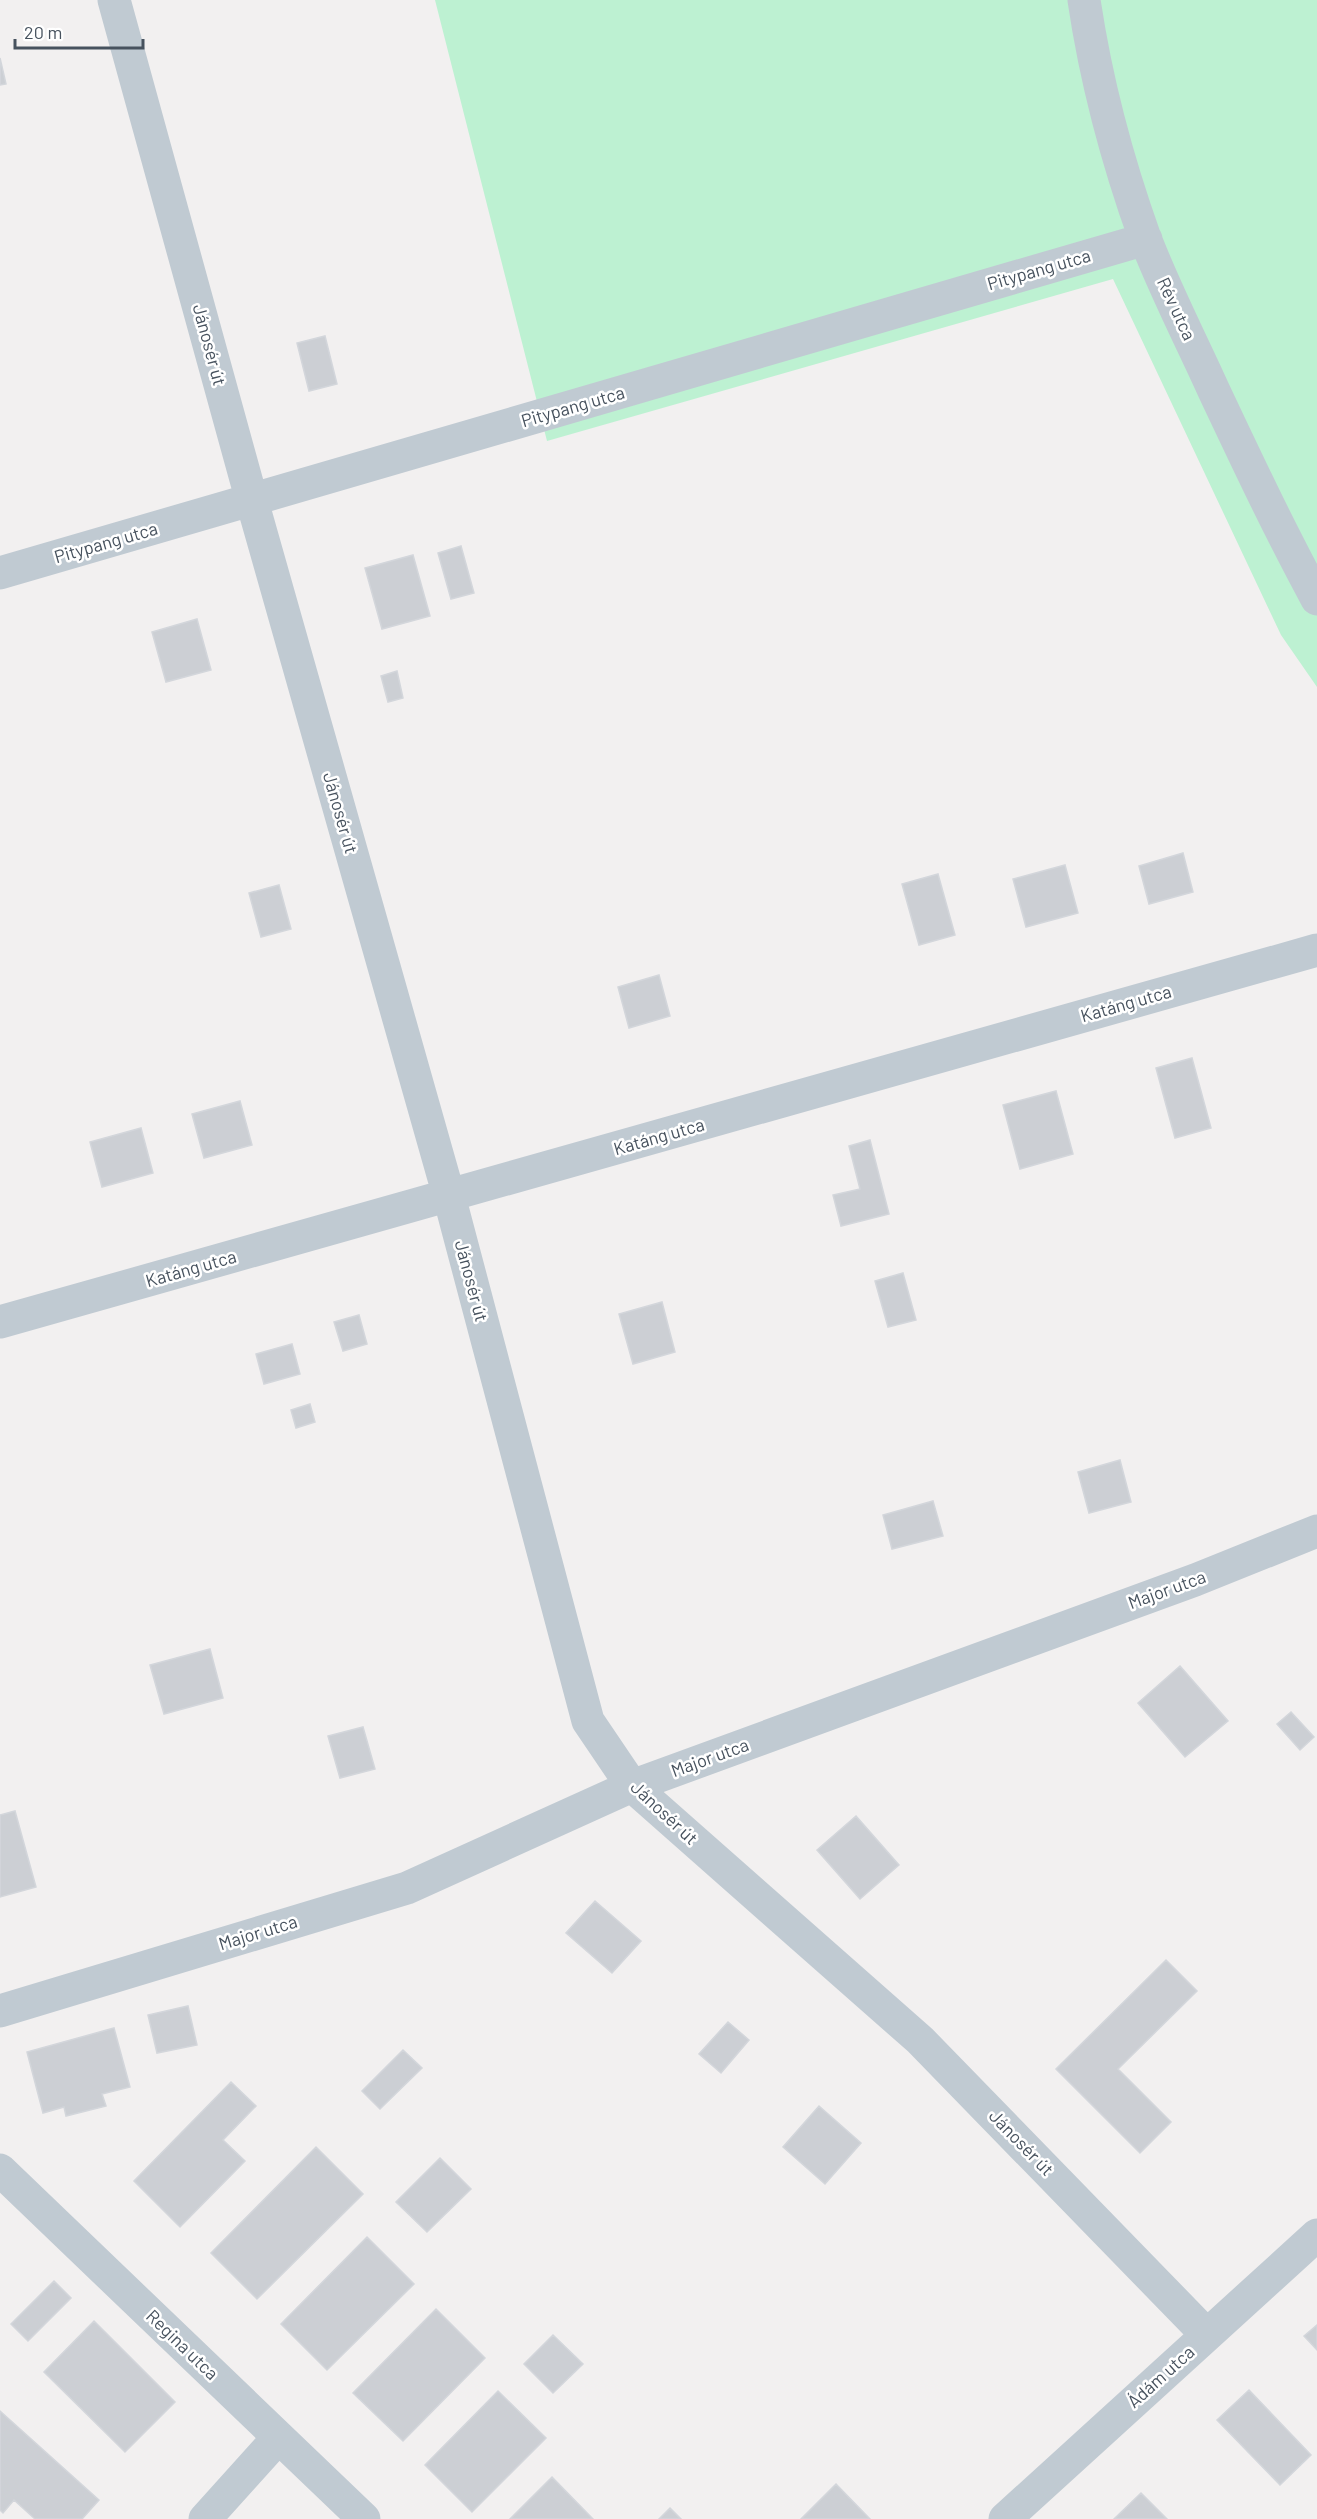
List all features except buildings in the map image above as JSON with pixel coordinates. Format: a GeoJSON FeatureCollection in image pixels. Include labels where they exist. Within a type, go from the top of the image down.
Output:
{"type":"FeatureCollection","features":[{"type":"Feature","properties":{"kind":"street","name":"Jánosér út"},"geometry":{"type":"LineString","coordinates":[[114,0],[252,501],[449,1196],[588,1721],[632,1786],[920,2040],[1207,2335]]}},
{"type":"Feature","properties":{"kind":"street","name":"Rév utca"},"geometry":{"type":"LineString","coordinates":[[1084,0],[1105,109],[1123,175],[1146,239],[1164,285],[1236,438],[1317,599]]}},
{"type":"Feature","properties":{"kind":"street","name":"Pitypang utca"},"geometry":{"type":"LineString","coordinates":[[0,573],[1146,239]]}},
{"type":"Feature","properties":{"kind":"street","name":"Katáng utca"},"geometry":{"type":"LineString","coordinates":[[0,1322],[1317,950]]}},
{"type":"Feature","properties":{"kind":"street","name":"Major utca"},"geometry":{"type":"LineString","coordinates":[[0,2011],[407,1888],[632,1786],[1184,1584],[1317,1531]]}},
{"type":"Feature","properties":{"kind":"street","name":"Regina utca"},"geometry":{"type":"LineString","coordinates":[[0,2170],[364,2519]]}},
{"type":"Feature","properties":{"kind":"street","name":"Ádám utca"},"geometry":{"type":"LineString","coordinates":[[1005,2519],[1317,2235]]}},
{"type":"Feature","properties":{"kind":"street"},"geometry":{"type":"LineString","coordinates":[[205,2519],[278,2438]]}},
{"type":"Feature","properties":{"kind":"green space"},"geometry":{"type":"Polygon","coordinates":[[[435,0],[1317,0],[1317,687],[1281,635],[1113,279],[547,441],[435,0]]]}}]}
